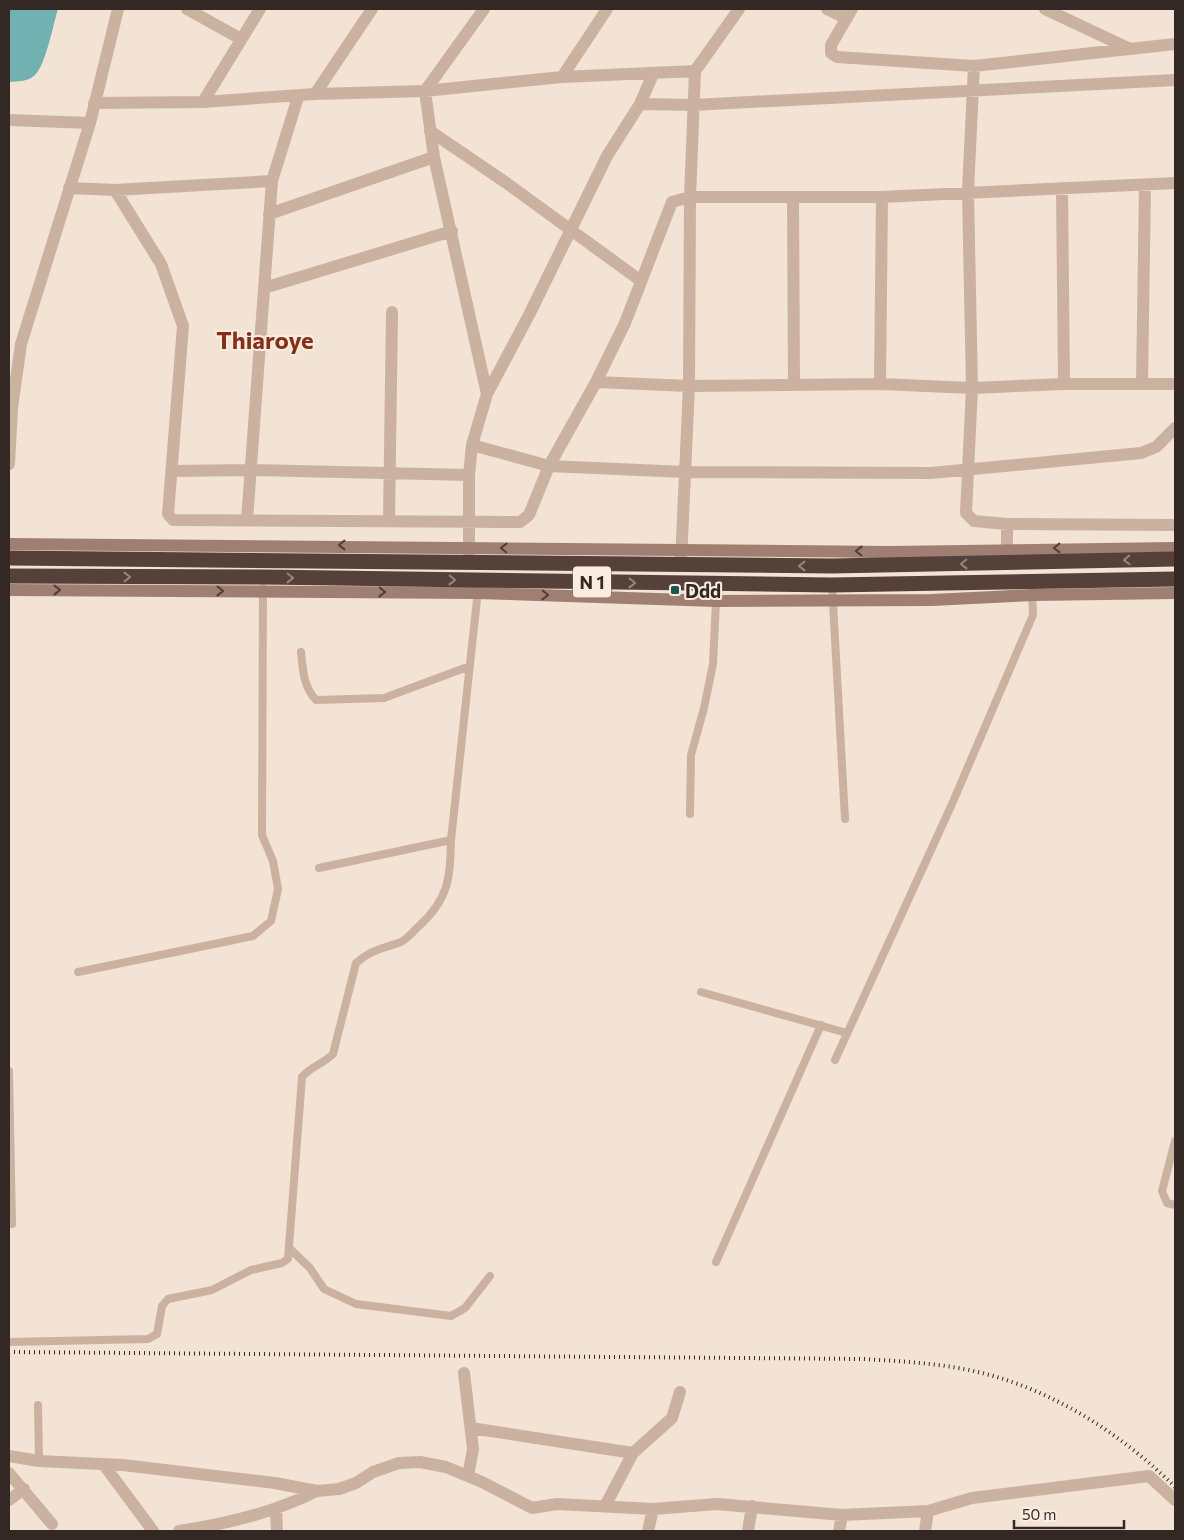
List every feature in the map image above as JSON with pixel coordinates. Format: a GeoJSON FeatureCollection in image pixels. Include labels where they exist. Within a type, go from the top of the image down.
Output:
{"type":"FeatureCollection","features":[{"type":"Feature","properties":{"kind":"highway","name":"N 1"},"geometry":{"type":"LineString","coordinates":[[9,558],[46,551],[469,564],[680,566],[888,558],[1175,559]]}},
{"type":"Feature","properties":{"kind":"highway","name":"N 1"},"geometry":{"type":"LineString","coordinates":[[9,576],[264,584],[832,593],[1032,589],[1175,579]]}},
{"type":"Feature","properties":{"kind":"street"},"geometry":{"type":"LineString","coordinates":[[9,464],[10,407],[21,344],[90,123],[118,9]]}},
{"type":"Feature","properties":{"kind":"street"},"geometry":{"type":"LineString","coordinates":[[187,9],[241,39]]}},
{"type":"Feature","properties":{"kind":"street"},"geometry":{"type":"LineString","coordinates":[[203,102],[260,9]]}},
{"type":"Feature","properties":{"kind":"street"},"geometry":{"type":"LineString","coordinates":[[315,94],[372,9]]}},
{"type":"Feature","properties":{"kind":"street"},"geometry":{"type":"LineString","coordinates":[[484,9],[425,90],[434,157],[487,394]]}},
{"type":"Feature","properties":{"kind":"street"},"geometry":{"type":"LineString","coordinates":[[562,77],[607,9]]}},
{"type":"Feature","properties":{"kind":"street"},"geometry":{"type":"LineString","coordinates":[[680,566],[689,386],[690,197],[695,71],[739,9]]}},
{"type":"Feature","properties":{"kind":"street"},"geometry":{"type":"LineString","coordinates":[[827,9],[849,13],[831,45],[831,53],[837,56],[974,66],[1175,44]]}},
{"type":"Feature","properties":{"kind":"street"},"geometry":{"type":"LineString","coordinates":[[1046,9],[1130,50]]}},
{"type":"Feature","properties":{"kind":"street"},"geometry":{"type":"LineString","coordinates":[[974,66],[968,191],[972,388],[966,513],[968,518],[974,521],[1007,524],[1175,525]]}},
{"type":"Feature","properties":{"kind":"street"},"geometry":{"type":"LineString","coordinates":[[94,103],[203,102],[298,97],[315,94],[425,90],[562,77],[695,71]]}},
{"type":"Feature","properties":{"kind":"street"},"geometry":{"type":"LineString","coordinates":[[469,564],[469,475],[472,445],[487,394],[572,231],[607,156],[640,104],[653,74]]}},
{"type":"Feature","properties":{"kind":"street"},"geometry":{"type":"LineString","coordinates":[[640,104],[693,105],[1175,80]]}},
{"type":"Feature","properties":{"kind":"street"},"geometry":{"type":"LineString","coordinates":[[247,520],[272,181],[298,97]]}},
{"type":"Feature","properties":{"kind":"street"},"geometry":{"type":"LineString","coordinates":[[9,120],[90,123]]}},
{"type":"Feature","properties":{"kind":"street"},"geometry":{"type":"LineString","coordinates":[[430,131],[641,281]]}},
{"type":"Feature","properties":{"kind":"street"},"geometry":{"type":"LineString","coordinates":[[269,214],[434,157]]}},
{"type":"Feature","properties":{"kind":"street"},"geometry":{"type":"LineString","coordinates":[[69,188],[115,190],[272,181]]}},
{"type":"Feature","properties":{"kind":"street"},"geometry":{"type":"LineString","coordinates":[[115,190],[161,264],[183,326],[168,514],[173,520],[520,522],[525,519],[549,466],[596,382],[625,323],[672,202],[690,197],[882,197],[968,191],[1175,183]]}},
{"type":"Feature","properties":{"kind":"street"},"geometry":{"type":"LineString","coordinates":[[1142,384],[1145,185]]}},
{"type":"Feature","properties":{"kind":"street"},"geometry":{"type":"LineString","coordinates":[[1062,188],[1064,384]]}},
{"type":"Feature","properties":{"kind":"street"},"geometry":{"type":"LineString","coordinates":[[793,197],[794,384]]}},
{"type":"Feature","properties":{"kind":"street"},"geometry":{"type":"LineString","coordinates":[[880,384],[882,197]]}},
{"type":"Feature","properties":{"kind":"street"},"geometry":{"type":"LineString","coordinates":[[264,288],[452,231]]}},
{"type":"Feature","properties":{"kind":"street"},"geometry":{"type":"LineString","coordinates":[[389,520],[392,312]]}},
{"type":"Feature","properties":{"kind":"street"},"geometry":{"type":"LineString","coordinates":[[596,382],[689,386],[880,384],[972,388],[1064,384],[1175,384]]}},
{"type":"Feature","properties":{"kind":"street"},"geometry":{"type":"LineString","coordinates":[[472,445],[549,466],[685,472],[931,473],[1141,453],[1156,446],[1175,428]]}},
{"type":"Feature","properties":{"kind":"street"},"geometry":{"type":"LineString","coordinates":[[172,471],[250,470],[469,475]]}},
{"type":"Feature","properties":{"kind":"street"},"geometry":{"type":"LineString","coordinates":[[1007,524],[1007,548]]}},
{"type":"Feature","properties":{"kind":"street"},"geometry":{"type":"LineString","coordinates":[[9,544],[46,551],[470,547],[681,550],[888,558],[1007,548],[1175,548]]}},
{"type":"Feature","properties":{"kind":"street"},"geometry":{"type":"LineString","coordinates":[[9,590],[264,584]]}},
{"type":"Feature","properties":{"kind":"street"},"geometry":{"type":"LineString","coordinates":[[478,587],[716,600],[832,593]]}},
{"type":"Feature","properties":{"kind":"street"},"geometry":{"type":"LineString","coordinates":[[1032,589],[1175,593]]}},
{"type":"Feature","properties":{"kind":"street"},"geometry":{"type":"LineString","coordinates":[[464,1372],[472,1449],[468,1476]]}},
{"type":"Feature","properties":{"kind":"street"},"geometry":{"type":"LineString","coordinates":[[605,1506],[633,1453],[672,1418],[680,1392]]}},
{"type":"Feature","properties":{"kind":"street"},"geometry":{"type":"LineString","coordinates":[[471,1428],[633,1453]]}},
{"type":"Feature","properties":{"kind":"street"},"geometry":{"type":"LineString","coordinates":[[9,1456],[39,1461],[104,1464],[275,1484],[317,1491],[339,1489],[356,1483],[373,1472],[400,1463],[429,1464],[468,1476],[532,1508],[557,1504],[653,1509],[717,1504],[842,1515],[928,1511],[972,1498],[1143,1477],[1154,1480],[1175,1500]]}},
{"type":"Feature","properties":{"kind":"street"},"geometry":{"type":"LineString","coordinates":[[104,1464],[153,1531]]}},
{"type":"Feature","properties":{"kind":"street"},"geometry":{"type":"LineString","coordinates":[[9,1472],[52,1524]]}},
{"type":"Feature","properties":{"kind":"street"},"geometry":{"type":"LineString","coordinates":[[9,1500],[24,1489]]}},
{"type":"Feature","properties":{"kind":"street"},"geometry":{"type":"LineString","coordinates":[[179,1531],[225,1524],[276,1510],[317,1491]]}},
{"type":"Feature","properties":{"kind":"street"},"geometry":{"type":"LineString","coordinates":[[748,1531],[752,1506]]}},
{"type":"Feature","properties":{"kind":"street"},"geometry":{"type":"LineString","coordinates":[[648,1531],[653,1509]]}},
{"type":"Feature","properties":{"kind":"street"},"geometry":{"type":"LineString","coordinates":[[276,1510],[277,1531]]}},
{"type":"Feature","properties":{"kind":"street"},"geometry":{"type":"LineString","coordinates":[[925,1531],[928,1511]]}},
{"type":"Feature","properties":{"kind":"street"},"geometry":{"type":"LineString","coordinates":[[839,1531],[842,1515]]}},
{"type":"Feature","properties":{"kind":"lane"},"geometry":{"type":"LineString","coordinates":[[78,972],[253,936],[271,921],[278,889],[273,861],[262,835],[264,584]]}},
{"type":"Feature","properties":{"kind":"lane"},"geometry":{"type":"LineString","coordinates":[[9,1342],[148,1340],[157,1334],[162,1306],[168,1299],[212,1290],[251,1270],[282,1263],[288,1259],[302,1077],[307,1070],[325,1062],[333,1054],[356,963],[367,953],[403,941],[425,921],[442,901],[450,878],[451,840],[478,587]]}},
{"type":"Feature","properties":{"kind":"lane"},"geometry":{"type":"LineString","coordinates":[[835,1060],[952,804],[1033,615],[1032,589]]}},
{"type":"Feature","properties":{"kind":"lane"},"geometry":{"type":"LineString","coordinates":[[832,593],[845,819]]}},
{"type":"Feature","properties":{"kind":"lane"},"geometry":{"type":"LineString","coordinates":[[690,814],[691,755],[704,708],[713,664],[716,600]]}},
{"type":"Feature","properties":{"kind":"lane"},"geometry":{"type":"LineString","coordinates":[[301,652],[304,679],[308,691],[316,700],[384,698],[470,666]]}},
{"type":"Feature","properties":{"kind":"lane"},"geometry":{"type":"LineString","coordinates":[[319,868],[451,840]]}},
{"type":"Feature","properties":{"kind":"lane"},"geometry":{"type":"LineString","coordinates":[[701,992],[847,1032]]}},
{"type":"Feature","properties":{"kind":"lane"},"geometry":{"type":"LineString","coordinates":[[716,1262],[821,1025]]}},
{"type":"Feature","properties":{"kind":"lane"},"geometry":{"type":"LineString","coordinates":[[9,1071],[12,1224]]}},
{"type":"Feature","properties":{"kind":"lane"},"geometry":{"type":"LineString","coordinates":[[1175,1141],[1162,1191],[1167,1203],[1175,1205]]}},
{"type":"Feature","properties":{"kind":"lane"},"geometry":{"type":"LineString","coordinates":[[289,1248],[310,1268],[324,1289],[356,1304],[450,1316],[465,1308],[490,1276]]}},
{"type":"Feature","properties":{"kind":"lane"},"geometry":{"type":"LineString","coordinates":[[38,1405],[39,1461]]}},
{"type":"Feature","properties":{"kind":"water"},"geometry":{"type":"Polygon","coordinates":[[[9,9],[58,9],[43,62],[35,75],[23,81],[9,82],[9,9]]]}},
{"type":"Feature","properties":{"kind":"railway"},"geometry":{"type":"LineString","coordinates":[[9,1352],[863,1359],[930,1364],[998,1377],[1054,1400],[1106,1430],[1131,1448],[1175,1487]]}},
{"type":"Feature","properties":{"kind":"place","name":"Ddd"},"geometry":{"type":"Point","coordinates":[675,590]}},
{"type":"Feature","properties":{"kind":"district","name":"Thiaroye"},"geometry":{"type":"Point","coordinates":[265,339]}}]}
